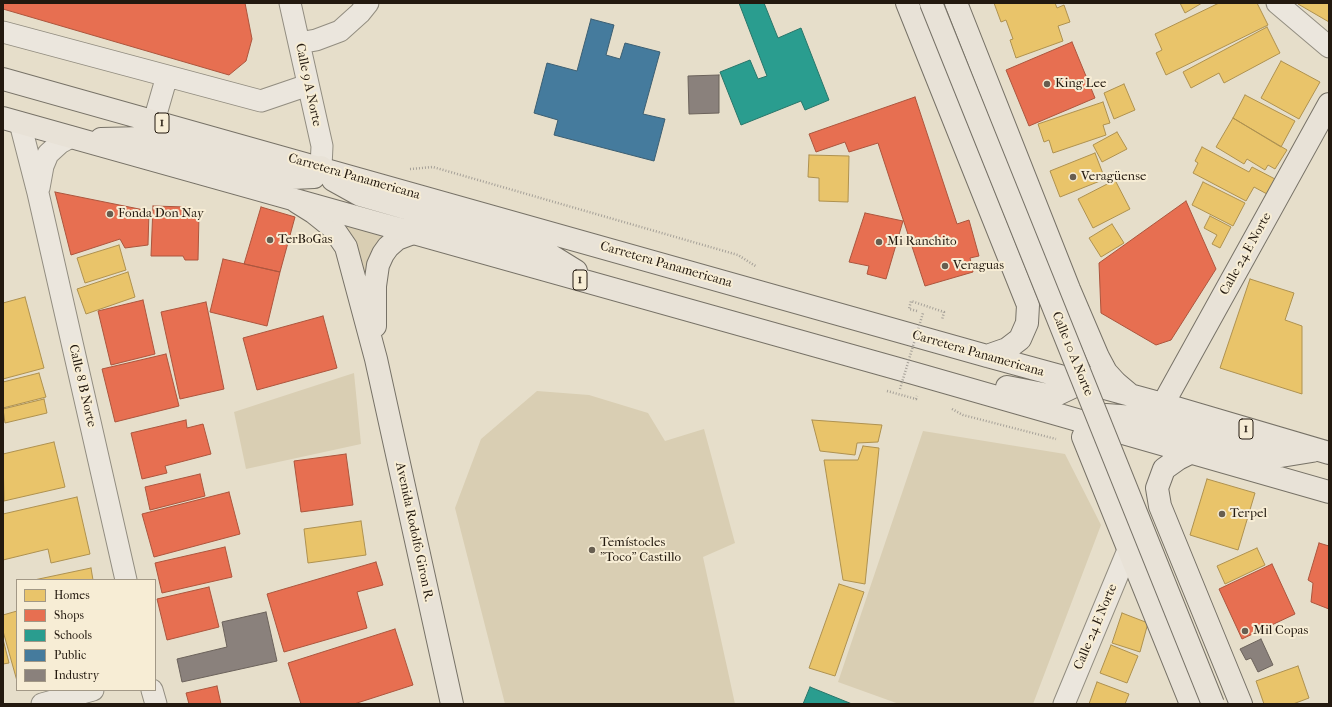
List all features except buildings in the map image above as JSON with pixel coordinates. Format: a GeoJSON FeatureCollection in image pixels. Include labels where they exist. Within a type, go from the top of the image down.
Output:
{"type":"FeatureCollection","features":[{"type":"Feature","properties":{"kind":"main road"},"geometry":{"type":"LineString","coordinates":[[907,3],[1028,305],[1027,323],[1020,338],[1007,349],[987,356]]}},
{"type":"Feature","properties":{"kind":"main road","name":"Calle 10 A Norte"},"geometry":{"type":"LineString","coordinates":[[931,3],[1213,704]]}},
{"type":"Feature","properties":{"kind":"main road"},"geometry":{"type":"LineString","coordinates":[[956,3],[1069,289],[1098,357],[1106,372],[1116,383],[1132,396]]}},
{"type":"Feature","properties":{"kind":"main road","name":"Carretera Panamericana"},"geometry":{"type":"LineString","coordinates":[[3,79],[1081,383],[1163,404],[1323,452]]}},
{"type":"Feature","properties":{"kind":"main road"},"geometry":{"type":"LineString","coordinates":[[3,102],[10,108],[12,121]]}},
{"type":"Feature","properties":{"kind":"main road","name":"Calle 24 E Norte"},"geometry":{"type":"LineString","coordinates":[[1163,404],[1329,104]]}},
{"type":"Feature","properties":{"kind":"main road","name":"1"},"geometry":{"type":"LineString","coordinates":[[12,121],[291,198],[842,354],[907,386]]}},
{"type":"Feature","properties":{"kind":"main road"},"geometry":{"type":"LineString","coordinates":[[76,139],[144,138],[292,178],[314,177],[321,168],[337,182],[360,194],[534,244],[596,284]]}},
{"type":"Feature","properties":{"kind":"main road","name":"Avenida Rodolfo Giron R."},"geometry":{"type":"LineString","coordinates":[[291,198],[313,212],[333,228],[346,248],[376,359],[452,704]]}},
{"type":"Feature","properties":{"kind":"main road","name":"Avenida Rodolfo Giron R."},"geometry":{"type":"LineString","coordinates":[[376,359],[374,312],[375,286],[378,265],[383,254],[397,238],[413,233]]}},
{"type":"Feature","properties":{"kind":"main road"},"geometry":{"type":"LineString","coordinates":[[1028,305],[1033,307],[1045,307],[1058,300],[1069,289]]}},
{"type":"Feature","properties":{"kind":"main road"},"geometry":{"type":"LineString","coordinates":[[842,354],[1048,395],[1058,394],[1081,383],[1091,371],[1098,357]]}},
{"type":"Feature","properties":{"kind":"main road"},"geometry":{"type":"LineString","coordinates":[[907,386],[966,404],[1190,452],[1329,492]]}},
{"type":"Feature","properties":{"kind":"main road"},"geometry":{"type":"LineString","coordinates":[[1086,430],[1095,419],[1106,415],[1134,417],[1275,457],[1323,452]]}},
{"type":"Feature","properties":{"kind":"main road"},"geometry":{"type":"LineString","coordinates":[[1086,430],[1128,550],[1190,704]]}},
{"type":"Feature","properties":{"kind":"main road"},"geometry":{"type":"LineString","coordinates":[[1190,452],[1164,469],[1157,488],[1160,506],[1241,704]]}},
{"type":"Feature","properties":{"kind":"main road"},"geometry":{"type":"LineString","coordinates":[[1128,550],[1138,534],[1146,528],[1153,526],[1163,528],[1172,534]]}},
{"type":"Feature","properties":{"kind":"street","name":"Calle 9 A Norte"},"geometry":{"type":"LineString","coordinates":[[290,3],[322,146],[321,168]]}},
{"type":"Feature","properties":{"kind":"street"},"geometry":{"type":"LineString","coordinates":[[299,43],[316,40],[340,31],[360,13],[368,3]]}},
{"type":"Feature","properties":{"kind":"street"},"geometry":{"type":"LineString","coordinates":[[1277,3],[1329,46]]}},
{"type":"Feature","properties":{"kind":"street"},"geometry":{"type":"LineString","coordinates":[[3,32],[261,101],[308,85]]}},
{"type":"Feature","properties":{"kind":"street"},"geometry":{"type":"LineString","coordinates":[[154,121],[167,76]]}},
{"type":"Feature","properties":{"kind":"street","name":"Calle 8 B Norte"},"geometry":{"type":"LineString","coordinates":[[12,121],[38,193],[126,579]]}},
{"type":"Feature","properties":{"kind":"street","name":"Calle 8 B Norte"},"geometry":{"type":"LineString","coordinates":[[38,193],[43,166],[48,154],[60,143],[76,139]]}},
{"type":"Feature","properties":{"kind":"street","name":"Calle 24 E Norte"},"geometry":{"type":"LineString","coordinates":[[1064,704],[1128,550]]}},
{"type":"Feature","properties":{"kind":"street"},"geometry":{"type":"LineString","coordinates":[[42,704],[89,691]]}},
{"type":"Feature","properties":{"kind":"street"},"geometry":{"type":"LineString","coordinates":[[152,691],[156,704]]}},
{"type":"Feature","properties":{"kind":"path"},"geometry":{"type":"LineString","coordinates":[[405,170],[433,167],[738,255],[760,268]]}},
{"type":"Feature","properties":{"kind":"path"},"geometry":{"type":"LineString","coordinates":[[922,394],[907,386],[923,313],[909,309],[911,302],[944,312]]}},
{"type":"Feature","properties":{"kind":"path"},"geometry":{"type":"LineString","coordinates":[[916,321],[924,323]]}},
{"type":"Feature","properties":{"kind":"path"},"geometry":{"type":"LineString","coordinates":[[950,408],[963,415],[1060,440]]}},
{"type":"Feature","properties":{"kind":"shaded area"},"geometry":{"type":"Polygon","coordinates":[[[340,224],[389,237],[366,294],[340,224]]]}},
{"type":"Feature","properties":{"kind":"shaded area"},"geometry":{"type":"Polygon","coordinates":[[[354,373],[361,444],[246,469],[234,412],[354,373]]]}},
{"type":"Feature","properties":{"kind":"shaded area","name":"Temístocles \"Toco\" Castillo"},"geometry":{"type":"Polygon","coordinates":[[[537,391],[589,395],[648,413],[665,441],[704,429],[735,543],[703,557],[735,704],[505,704],[455,508],[481,439],[537,391]]]}},
{"type":"Feature","properties":{"kind":"shaded area"},"geometry":{"type":"Polygon","coordinates":[[[923,431],[1065,454],[1101,525],[1033,704],[899,704],[838,682],[923,431]]]}},
{"type":"Feature","properties":{"kind":"place","name":"King Lee"},"geometry":{"type":"Point","coordinates":[1047,84]}},
{"type":"Feature","properties":{"kind":"place","name":"Veragüense"},"geometry":{"type":"Point","coordinates":[1073,177]}},
{"type":"Feature","properties":{"kind":"place","name":"Fonda Don Nay"},"geometry":{"type":"Point","coordinates":[110,214]}},
{"type":"Feature","properties":{"kind":"place","name":"TerBoGas"},"geometry":{"type":"Point","coordinates":[270,240]}},
{"type":"Feature","properties":{"kind":"place","name":"Mi Ranchito"},"geometry":{"type":"Point","coordinates":[879,242]}},
{"type":"Feature","properties":{"kind":"place","name":"Veraguas"},"geometry":{"type":"Point","coordinates":[945,266]}},
{"type":"Feature","properties":{"kind":"place","name":"Terpel"},"geometry":{"type":"Point","coordinates":[1222,514]}},
{"type":"Feature","properties":{"kind":"place","name":"Temístocles \"Toco\" Castillo"},"geometry":{"type":"Point","coordinates":[592,550]}},
{"type":"Feature","properties":{"kind":"place","name":"Mil Copas"},"geometry":{"type":"Point","coordinates":[1245,631]}}]}
